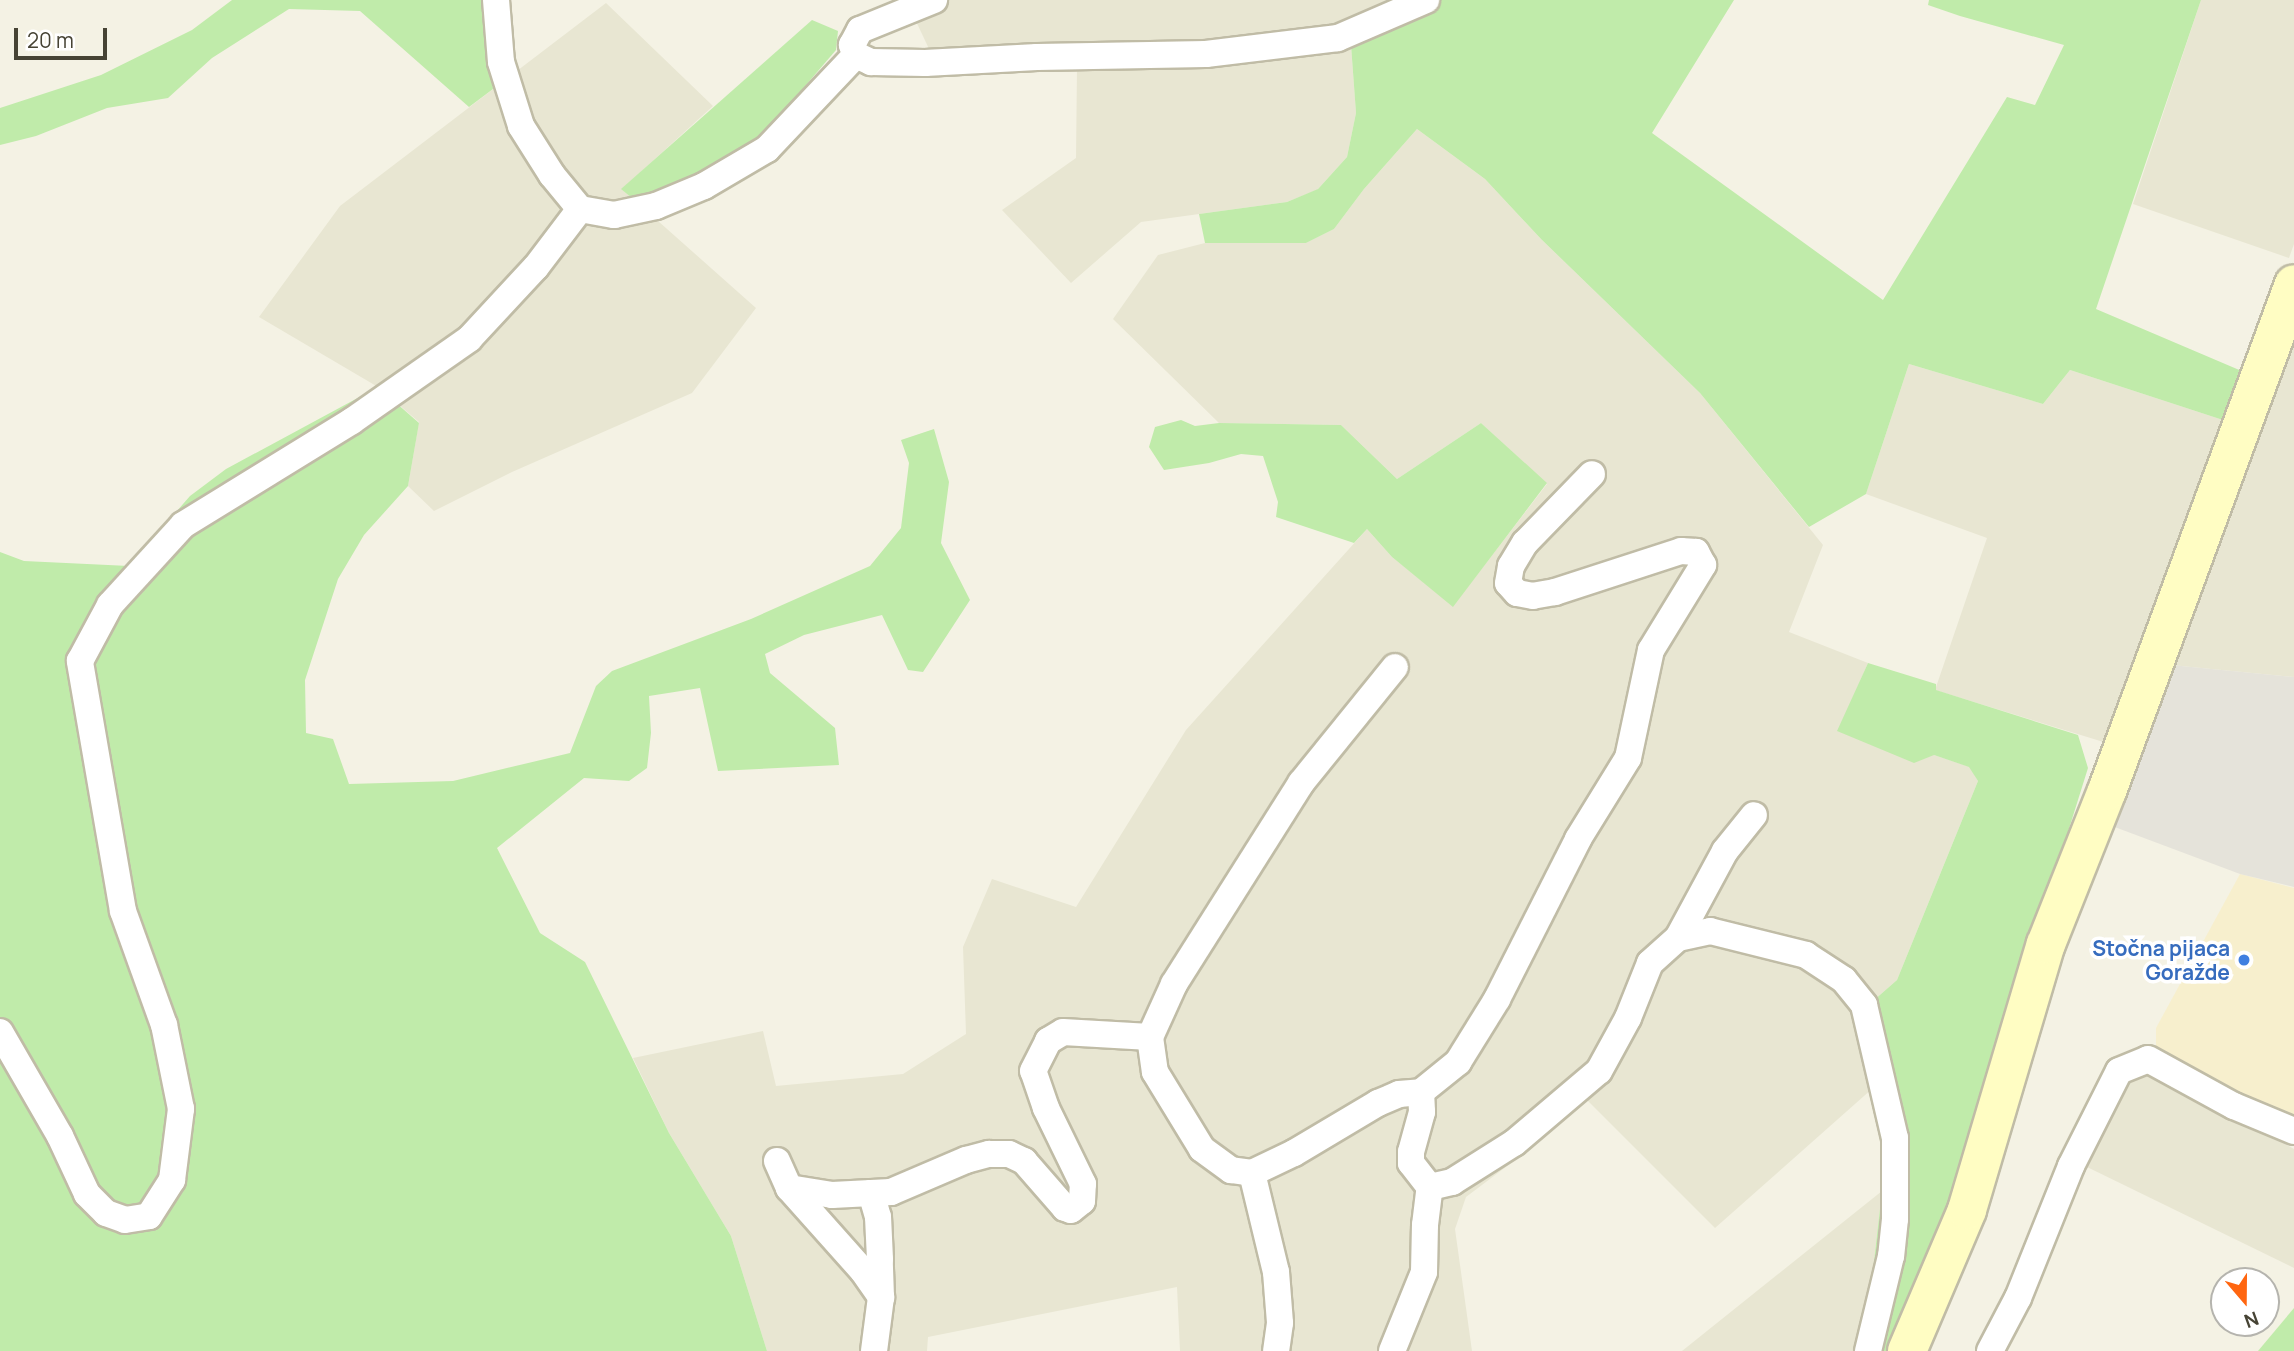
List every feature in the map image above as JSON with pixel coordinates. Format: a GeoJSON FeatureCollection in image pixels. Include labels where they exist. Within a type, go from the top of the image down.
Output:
{"type":"FeatureCollection","features":[{"type":"Feature","properties":{"kind":"street"},"geometry":{"type":"LineString","coordinates":[[496,0],[501,62],[521,126],[552,175],[580,209],[614,215],[656,206],[704,186],[767,149],[856,55]]}},
{"type":"Feature","properties":{"kind":"street"},"geometry":{"type":"LineString","coordinates":[[934,0],[860,30],[852,45],[856,55],[871,62],[925,63],[1037,57],[1206,54],[1338,38],[1426,0]]}},
{"type":"Feature","properties":{"kind":"street"},"geometry":{"type":"LineString","coordinates":[[0,1032],[60,1136],[87,1194],[106,1213],[125,1220],[149,1216],[172,1180],[181,1109],[164,1025],[123,911],[80,661],[110,605],[183,525],[352,421],[469,340],[536,267],[580,209]]}},
{"type":"Feature","properties":{"kind":"street"},"geometry":{"type":"LineString","coordinates":[[1907,1351],[1967,1210],[2046,944],[2107,791],[2294,284]]}},
{"type":"Feature","properties":{"kind":"street"},"geometry":{"type":"LineString","coordinates":[[1395,667],[1301,783],[1174,984],[1150,1037],[1155,1072],[1202,1149],[1231,1170],[1252,1173],[1294,1153],[1378,1103],[1399,1094],[1421,1092],[1458,1062],[1497,999],[1578,839],[1628,758],[1651,650],[1703,565],[1696,552],[1681,551],[1555,592],[1533,596],[1517,593],[1508,583],[1511,566],[1525,543],[1592,474]]}},
{"type":"Feature","properties":{"kind":"street"},"geometry":{"type":"LineString","coordinates":[[1430,1187],[1452,1182],[1514,1143],[1599,1071],[1628,1018],[1650,963],[1678,938],[1725,851],[1754,815]]}},
{"type":"Feature","properties":{"kind":"street"},"geometry":{"type":"LineString","coordinates":[[1678,938],[1710,931],[1806,955],[1844,980],[1864,1006],[1895,1138],[1895,1219],[1891,1256],[1868,1351]]}},
{"type":"Feature","properties":{"kind":"street"},"geometry":{"type":"LineString","coordinates":[[789,1188],[832,1195],[891,1192],[965,1160],[989,1154],[1009,1154],[1024,1161],[1065,1208],[1077,1208],[1085,1193],[1083,1184],[1046,1108],[1033,1070],[1048,1041],[1063,1032],[1150,1037]]}},
{"type":"Feature","properties":{"kind":"street"},"geometry":{"type":"LineString","coordinates":[[1990,1351],[2018,1298],[2071,1166],[2119,1071],[2148,1059],[2234,1106],[2294,1131]]}},
{"type":"Feature","properties":{"kind":"street"},"geometry":{"type":"LineString","coordinates":[[1392,1351],[1424,1272],[1425,1225],[1430,1187],[1411,1163],[1411,1152],[1422,1112],[1421,1092]]}},
{"type":"Feature","properties":{"kind":"street"},"geometry":{"type":"LineString","coordinates":[[777,1161],[789,1188],[863,1271],[881,1297]]}},
{"type":"Feature","properties":{"kind":"street"},"geometry":{"type":"LineString","coordinates":[[1252,1173],[1276,1272],[1280,1323],[1276,1351]]}},
{"type":"Feature","properties":{"kind":"street"},"geometry":{"type":"LineString","coordinates":[[871,1194],[878,1217],[881,1297],[874,1351]]}},
{"type":"Feature","properties":{"kind":"shaded area"},"geometry":{"type":"Polygon","coordinates":[[[906,0],[1400,0],[1338,27],[1203,43],[930,51],[906,0]]]}},
{"type":"Feature","properties":{"kind":"shaded area"},"geometry":{"type":"Polygon","coordinates":[[[2201,0],[2294,0],[2294,244],[2289,258],[2133,204],[2201,0]]]}},
{"type":"Feature","properties":{"kind":"shaded area"},"geometry":{"type":"Polygon","coordinates":[[[606,3],[713,106],[622,189],[756,308],[692,393],[512,472],[434,511],[408,486],[419,422],[378,387],[259,317],[340,206],[606,3]]]}},
{"type":"Feature","properties":{"kind":"shaded area"},"geometry":{"type":"Polygon","coordinates":[[[1351,45],[1356,113],[1347,157],[1317,190],[1287,202],[1141,222],[1071,283],[1002,210],[1076,158],[1077,68],[1351,45]]]}},
{"type":"Feature","properties":{"kind":"shaded area"},"geometry":{"type":"Polygon","coordinates":[[[1417,129],[1485,179],[1541,239],[1700,393],[1823,545],[1789,632],[1868,663],[1838,731],[1934,755],[1970,767],[1978,781],[1897,980],[1857,1015],[1873,1088],[1715,1228],[1586,1099],[1523,1154],[1466,1197],[1455,1229],[1472,1351],[1180,1351],[1177,1287],[928,1337],[927,1351],[767,1351],[731,1236],[669,1133],[633,1058],[763,1031],[776,1086],[903,1074],[966,1034],[963,947],[992,879],[1076,907],[1186,730],[1367,529],[1392,557],[1453,606],[1547,484],[1481,423],[1397,479],[1341,425],[1219,423],[1113,319],[1158,255],[1205,243],[1306,243],[1334,229],[1364,189],[1417,129]]]}},
{"type":"Feature","properties":{"kind":"shaded area"},"geometry":{"type":"Polygon","coordinates":[[[2294,329],[2294,677],[2171,665],[2294,329]]]}},
{"type":"Feature","properties":{"kind":"shaded area"},"geometry":{"type":"Polygon","coordinates":[[[1909,364],[2043,404],[2070,370],[2226,421],[2110,744],[1935,690],[1987,538],[1866,494],[1909,364]]]}},
{"type":"Feature","properties":{"kind":"shaded area"},"geometry":{"type":"Polygon","coordinates":[[[2171,665],[2294,677],[2294,887],[2240,874],[2112,826],[2171,665]]]}},
{"type":"Feature","properties":{"kind":"shaded area","name":"Stočna pijaca Goražde"},"geometry":{"type":"Polygon","coordinates":[[[2240,874],[2294,888],[2294,1120],[2156,1050],[2156,1028],[2240,874]]]}},
{"type":"Feature","properties":{"kind":"shaded area"},"geometry":{"type":"Polygon","coordinates":[[[2144,1072],[2160,1073],[2294,1149],[2294,1268],[2087,1167],[2130,1078],[2144,1072]]]}},
{"type":"Feature","properties":{"kind":"shaded area"},"geometry":{"type":"Polygon","coordinates":[[[1882,1191],[1868,1314],[1855,1351],[1682,1351],[1882,1191]]]}},
{"type":"Feature","properties":{"kind":"green space"},"geometry":{"type":"Polygon","coordinates":[[[232,0],[488,0],[493,89],[469,107],[360,11],[289,9],[212,58],[168,98],[107,108],[36,136],[0,145],[0,108],[101,75],[192,30],[232,0]]]}},
{"type":"Feature","properties":{"kind":"green space"},"geometry":{"type":"Polygon","coordinates":[[[1415,0],[1734,0],[1652,133],[1883,300],[2007,97],[2035,105],[2064,45],[1960,16],[1928,5],[1929,0],[2201,0],[2096,309],[2244,372],[2226,421],[2070,370],[2043,404],[1909,364],[1866,494],[1809,527],[1700,393],[1541,239],[1485,179],[1417,129],[1364,189],[1334,229],[1306,243],[1205,243],[1199,214],[1287,202],[1318,189],[1347,157],[1356,113],[1351,45],[1415,0]]]}},
{"type":"Feature","properties":{"kind":"green space"},"geometry":{"type":"Polygon","coordinates":[[[812,20],[838,31],[836,50],[765,133],[705,171],[672,185],[632,198],[621,189],[812,20]]]}},
{"type":"Feature","properties":{"kind":"green space"},"geometry":{"type":"Polygon","coordinates":[[[378,387],[419,423],[408,486],[364,535],[338,579],[305,680],[306,733],[333,739],[349,784],[453,781],[570,753],[596,686],[612,671],[751,619],[870,566],[901,528],[909,463],[901,440],[934,429],[949,482],[941,543],[970,600],[923,672],[908,670],[882,615],[804,635],[765,654],[770,673],[835,728],[839,765],[718,771],[700,688],[649,696],[651,733],[647,768],[629,781],[584,778],[497,848],[540,933],[585,962],[669,1133],[731,1236],[767,1351],[0,1351],[0,552],[24,561],[129,566],[190,496],[226,469],[378,387]]]}},
{"type":"Feature","properties":{"kind":"green space"},"geometry":{"type":"Polygon","coordinates":[[[1181,420],[1195,426],[1219,423],[1341,425],[1397,479],[1481,423],[1547,483],[1453,607],[1392,557],[1367,529],[1354,543],[1276,517],[1278,502],[1263,456],[1241,454],[1209,463],[1164,470],[1149,447],[1155,427],[1181,420]]]}},
{"type":"Feature","properties":{"kind":"green space"},"geometry":{"type":"Polygon","coordinates":[[[1868,663],[1936,684],[1936,690],[2078,735],[2088,768],[1964,1164],[1896,1351],[1855,1351],[1868,1314],[1882,1191],[1881,1147],[1873,1088],[1857,1015],[1897,980],[1978,781],[1969,767],[1934,755],[1914,763],[1837,731],[1868,663]]]}},
{"type":"Feature","properties":{"kind":"green space"},"geometry":{"type":"Polygon","coordinates":[[[2294,1308],[2294,1351],[2258,1351],[2270,1337],[2280,1337],[2280,1325],[2294,1308]]]}},
{"type":"Feature","properties":{"kind":"place","name":"Stočna pijaca Goražde"},"geometry":{"type":"Point","coordinates":[2244,960]}}]}
